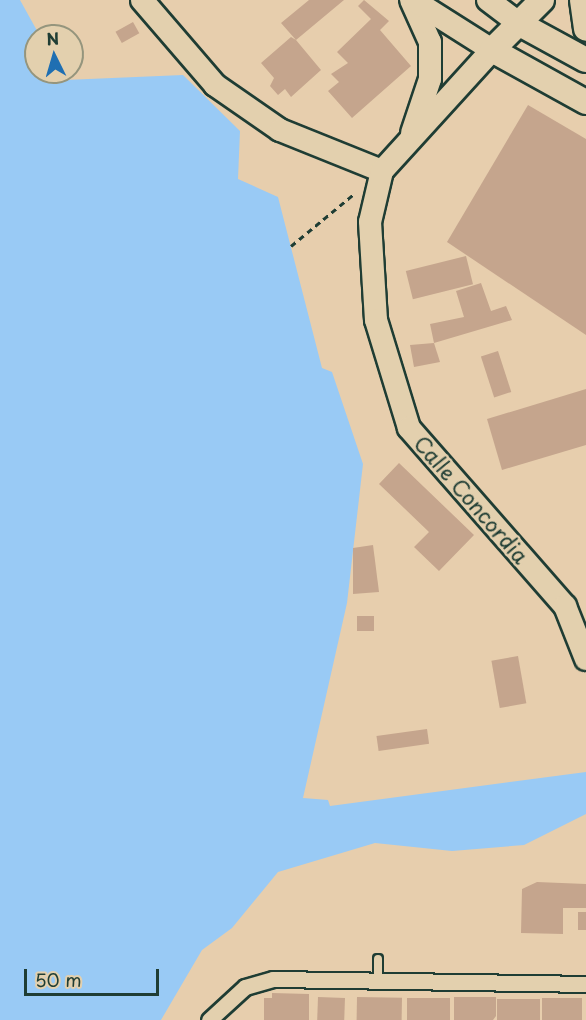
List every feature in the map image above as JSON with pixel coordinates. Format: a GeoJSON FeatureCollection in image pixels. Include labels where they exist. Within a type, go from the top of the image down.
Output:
{"type":"FeatureCollection","features":[{"type":"Feature","properties":{"kind":"main road"},"geometry":{"type":"LineString","coordinates":[[542,0],[492,50],[586,102]]}},
{"type":"Feature","properties":{"kind":"main road"},"geometry":{"type":"LineString","coordinates":[[582,0],[582,23],[586,29]]}},
{"type":"Feature","properties":{"kind":"main road"},"geometry":{"type":"LineString","coordinates":[[518,23],[586,60]]}},
{"type":"Feature","properties":{"kind":"street"},"geometry":{"type":"LineString","coordinates":[[142,0],[215,85],[280,130],[382,171]]}},
{"type":"Feature","properties":{"kind":"street"},"geometry":{"type":"LineString","coordinates":[[412,0],[492,50]]}},
{"type":"Feature","properties":{"kind":"street"},"geometry":{"type":"LineString","coordinates":[[410,139],[430,79],[430,42],[412,0]]}},
{"type":"Feature","properties":{"kind":"street"},"geometry":{"type":"LineString","coordinates":[[488,0],[518,23]]}},
{"type":"Feature","properties":{"kind":"street","name":"Calle Concordia"},"geometry":{"type":"LineString","coordinates":[[492,50],[382,171],[370,222],[376,320],[409,428],[565,606],[586,659]]}},
{"type":"Feature","properties":{"kind":"street"},"geometry":{"type":"LineString","coordinates":[[209,1020],[244,987],[273,979],[586,984]]}},
{"type":"Feature","properties":{"kind":"lane"},"geometry":{"type":"LineString","coordinates":[[378,959],[378,981]]}},
{"type":"Feature","properties":{"kind":"path"},"geometry":{"type":"LineString","coordinates":[[291,246],[382,171]]}},
{"type":"Feature","properties":{"kind":"water"},"geometry":{"type":"Polygon","coordinates":[[[0,0],[20,0],[33,24],[24,24],[24,84],[84,84],[84,79],[183,75],[240,131],[238,179],[278,197],[322,368],[332,372],[363,464],[347,603],[303,798],[328,800],[330,806],[586,772],[586,814],[524,845],[452,851],[375,843],[278,872],[232,928],[202,950],[161,1020],[0,1020],[0,0]]]}},
{"type":"Feature","properties":{"kind":"building"},"geometry":{"type":"Polygon","coordinates":[[[309,0],[344,0],[296,40],[281,23],[309,0]]]}},
{"type":"Feature","properties":{"kind":"building"},"geometry":{"type":"Polygon","coordinates":[[[364,0],[389,21],[380,30],[411,66],[352,118],[328,91],[339,82],[331,74],[348,63],[337,52],[371,19],[358,6],[364,0]]]}},
{"type":"Feature","properties":{"kind":"building"},"geometry":{"type":"Polygon","coordinates":[[[133,22],[139,33],[122,43],[116,32],[133,22]]]}},
{"type":"Feature","properties":{"kind":"building"},"geometry":{"type":"Polygon","coordinates":[[[291,37],[321,70],[291,97],[285,89],[278,95],[270,86],[274,78],[261,63],[291,37]]]}},
{"type":"Feature","properties":{"kind":"building"},"geometry":{"type":"Polygon","coordinates":[[[528,105],[586,139],[586,335],[447,242],[528,105]]]}},
{"type":"Feature","properties":{"kind":"building"},"geometry":{"type":"Polygon","coordinates":[[[466,256],[473,284],[413,299],[406,271],[466,256]]]}},
{"type":"Feature","properties":{"kind":"building"},"geometry":{"type":"Polygon","coordinates":[[[481,283],[491,311],[506,306],[512,320],[434,343],[430,324],[464,317],[456,291],[481,283]]]}},
{"type":"Feature","properties":{"kind":"building"},"geometry":{"type":"Polygon","coordinates":[[[434,343],[440,362],[414,367],[410,345],[434,343]]]}},
{"type":"Feature","properties":{"kind":"building"},"geometry":{"type":"Polygon","coordinates":[[[498,351],[511,392],[494,397],[481,357],[498,351]]]}},
{"type":"Feature","properties":{"kind":"building"},"geometry":{"type":"Polygon","coordinates":[[[586,389],[586,445],[502,470],[487,419],[586,389]]]}},
{"type":"Feature","properties":{"kind":"building"},"geometry":{"type":"Polygon","coordinates":[[[399,463],[474,535],[439,571],[414,547],[429,532],[379,484],[399,463]]]}},
{"type":"Feature","properties":{"kind":"building"},"geometry":{"type":"Polygon","coordinates":[[[373,545],[379,592],[353,594],[353,548],[373,545]]]}},
{"type":"Feature","properties":{"kind":"building"},"geometry":{"type":"Polygon","coordinates":[[[357,616],[374,616],[374,631],[357,631],[357,616]]]}},
{"type":"Feature","properties":{"kind":"building"},"geometry":{"type":"Polygon","coordinates":[[[518,656],[526,703],[500,708],[491,661],[518,656]]]}},
{"type":"Feature","properties":{"kind":"building"},"geometry":{"type":"Polygon","coordinates":[[[427,729],[429,744],[379,751],[376,736],[427,729]]]}},
{"type":"Feature","properties":{"kind":"building"},"geometry":{"type":"Polygon","coordinates":[[[537,882],[586,884],[586,908],[563,908],[563,934],[521,933],[522,889],[537,882]]]}},
{"type":"Feature","properties":{"kind":"building"},"geometry":{"type":"Polygon","coordinates":[[[578,912],[586,912],[586,930],[578,930],[578,912]]]}},
{"type":"Feature","properties":{"kind":"building"},"geometry":{"type":"Polygon","coordinates":[[[272,993],[309,994],[309,1020],[264,1020],[264,998],[272,998],[272,993]]]}},
{"type":"Feature","properties":{"kind":"building"},"geometry":{"type":"Polygon","coordinates":[[[318,997],[345,998],[344,1020],[317,1020],[318,997]]]}},
{"type":"Feature","properties":{"kind":"building"},"geometry":{"type":"Polygon","coordinates":[[[357,997],[402,998],[402,1020],[357,1020],[357,997]]]}},
{"type":"Feature","properties":{"kind":"building"},"geometry":{"type":"Polygon","coordinates":[[[454,997],[496,997],[496,1016],[493,1020],[454,1020],[454,997]]]}},
{"type":"Feature","properties":{"kind":"building"},"geometry":{"type":"Polygon","coordinates":[[[407,998],[450,998],[450,1020],[407,1020],[407,998]]]}},
{"type":"Feature","properties":{"kind":"building"},"geometry":{"type":"Polygon","coordinates":[[[542,998],[582,998],[582,1020],[542,1020],[542,998]]]}},
{"type":"Feature","properties":{"kind":"building"},"geometry":{"type":"Polygon","coordinates":[[[497,999],[540,999],[540,1020],[497,1020],[497,999]]]}}]}
